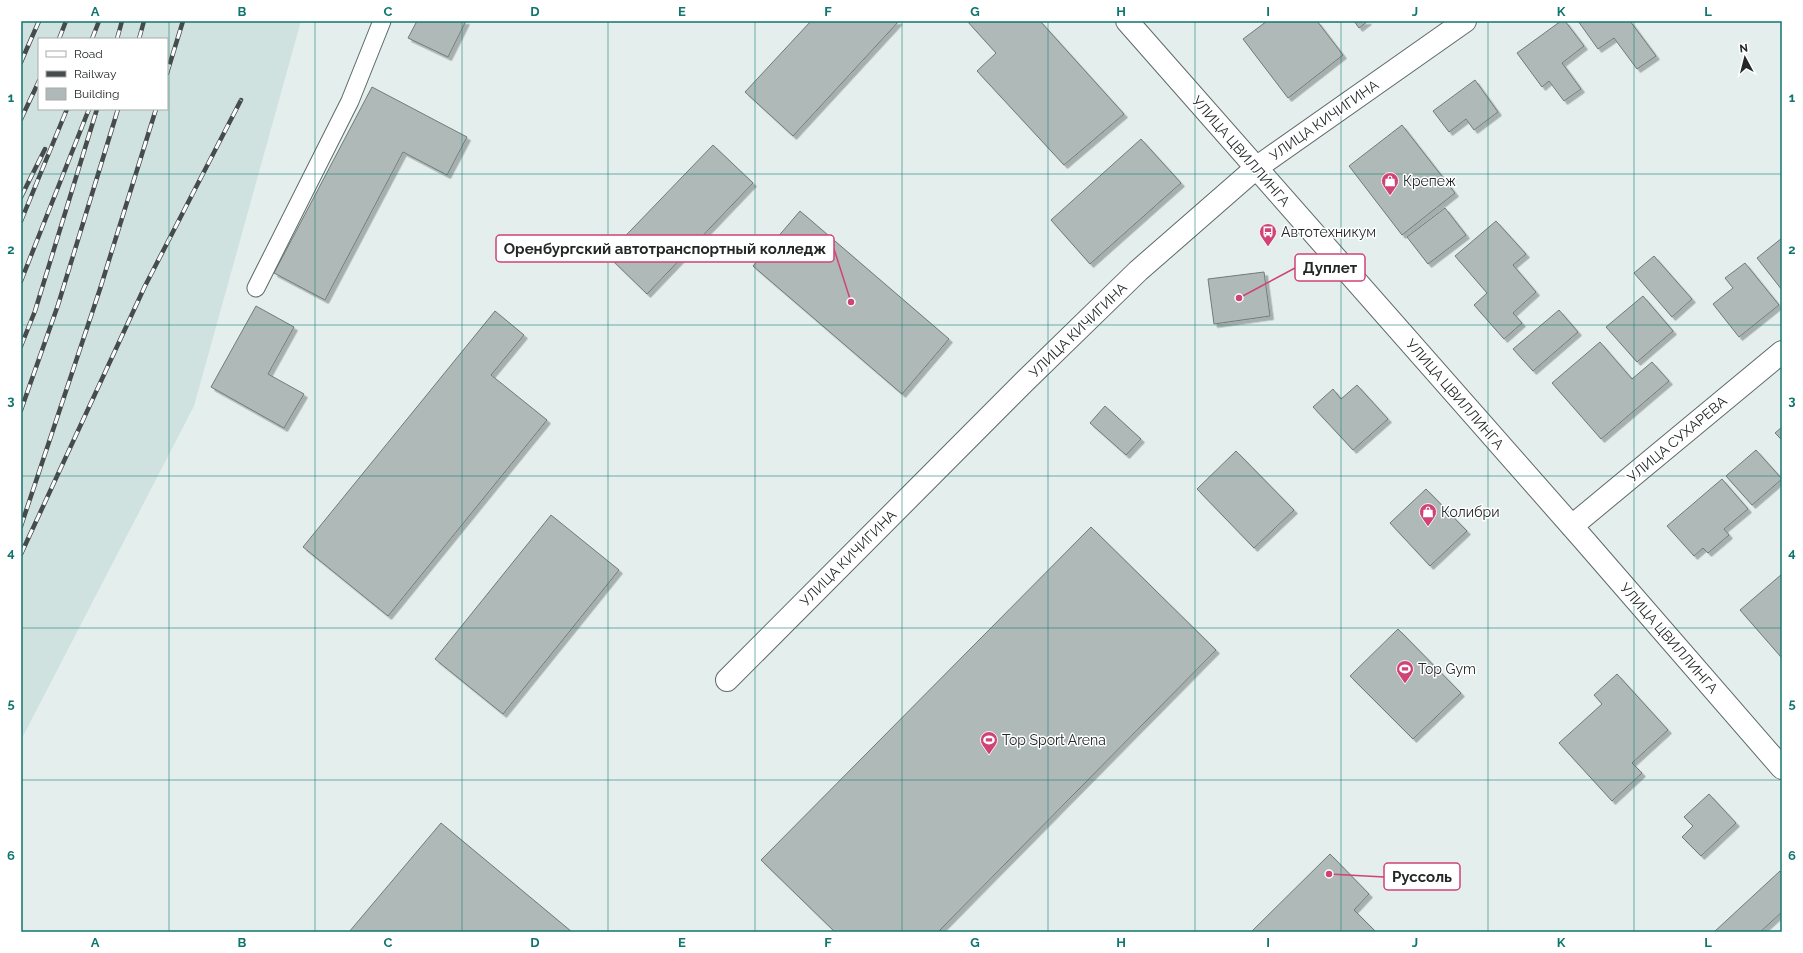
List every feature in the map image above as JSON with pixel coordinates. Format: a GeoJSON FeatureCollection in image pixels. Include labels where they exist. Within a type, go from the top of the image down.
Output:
{"type":"FeatureCollection","features":[{"type":"Feature","properties":{"kind":"street","name":"УЛИЦА ЦВИЛЛИНГА"},"geometry":{"type":"LineString","coordinates":[[1127,21],[1572,526],[1782,768]]}},
{"type":"Feature","properties":{"kind":"street","name":"УЛИЦА КИЧИГИНА"},"geometry":{"type":"LineString","coordinates":[[727,680],[1132,277],[1256,168],[1465,21]]}},
{"type":"Feature","properties":{"kind":"street","name":"УЛИЦА СУХАРЕВА"},"geometry":{"type":"LineString","coordinates":[[1572,526],[1782,352]]}},
{"type":"Feature","properties":{"kind":"lane"},"geometry":{"type":"LineString","coordinates":[[256,288],[350,101],[382,21]]}},
{"type":"Feature","properties":{"kind":"shaded area"},"geometry":{"type":"Polygon","coordinates":[[[21,21],[301,21],[194,406],[21,740],[21,21]]]}},
{"type":"Feature","properties":{"kind":"building"},"geometry":{"type":"Polygon","coordinates":[[[417,21],[466,21],[448,57],[408,38],[417,21]]]}},
{"type":"Feature","properties":{"kind":"building"},"geometry":{"type":"Polygon","coordinates":[[[811,21],[899,21],[793,136],[745,92],[811,21]]]}},
{"type":"Feature","properties":{"kind":"building"},"geometry":{"type":"Polygon","coordinates":[[[967,21],[1040,21],[1124,114],[1064,165],[977,71],[996,53],[967,21]]]}},
{"type":"Feature","properties":{"kind":"building"},"geometry":{"type":"Polygon","coordinates":[[[1267,21],[1317,21],[1343,55],[1288,98],[1243,39],[1267,21]]]}},
{"type":"Feature","properties":{"kind":"building"},"geometry":{"type":"Polygon","coordinates":[[[1354,21],[1368,21],[1359,28],[1354,21]]]}},
{"type":"Feature","properties":{"kind":"building"},"geometry":{"type":"Polygon","coordinates":[[[1561,21],[1565,21],[1584,46],[1562,63],[1581,89],[1564,101],[1549,81],[1542,87],[1517,53],[1561,21]]]}},
{"type":"Feature","properties":{"kind":"building"},"geometry":{"type":"Polygon","coordinates":[[[1578,21],[1630,21],[1656,56],[1637,69],[1614,38],[1598,49],[1578,21]]]}},
{"type":"Feature","properties":{"kind":"building"},"geometry":{"type":"Polygon","coordinates":[[[1475,80],[1498,112],[1474,130],[1466,119],[1449,132],[1433,111],[1475,80]]]}},
{"type":"Feature","properties":{"kind":"building"},"geometry":{"type":"Polygon","coordinates":[[[372,87],[467,137],[447,175],[403,152],[325,300],[274,273],[372,87]]]}},
{"type":"Feature","properties":{"kind":"building"},"geometry":{"type":"Polygon","coordinates":[[[1402,125],[1455,193],[1402,235],[1349,166],[1402,125]]]}},
{"type":"Feature","properties":{"kind":"building"},"geometry":{"type":"Polygon","coordinates":[[[1141,139],[1181,183],[1090,264],[1051,220],[1141,139]]]}},
{"type":"Feature","properties":{"kind":"building"},"geometry":{"type":"Polygon","coordinates":[[[713,145],[753,183],[647,294],[607,255],[713,145]]]}},
{"type":"Feature","properties":{"kind":"building"},"geometry":{"type":"Polygon","coordinates":[[[1445,208],[1466,235],[1428,264],[1407,237],[1445,208]]]}},
{"type":"Feature","properties":{"kind":"building"},"geometry":{"type":"Polygon","coordinates":[[[800,211],[949,339],[902,394],[753,266],[800,211]]]}},
{"type":"Feature","properties":{"kind":"building"},"geometry":{"type":"Polygon","coordinates":[[[1496,221],[1526,254],[1513,265],[1536,292],[1513,313],[1522,323],[1504,339],[1474,305],[1487,293],[1455,256],[1496,221]]]}},
{"type":"Feature","properties":{"kind":"building"},"geometry":{"type":"Polygon","coordinates":[[[1782,238],[1782,290],[1757,258],[1782,238]]]}},
{"type":"Feature","properties":{"kind":"building"},"geometry":{"type":"Polygon","coordinates":[[[1654,256],[1692,299],[1672,317],[1634,273],[1654,256]]]}},
{"type":"Feature","properties":{"kind":"building"},"geometry":{"type":"Polygon","coordinates":[[[1745,263],[1779,305],[1739,337],[1713,304],[1733,288],[1725,278],[1745,263]]]}},
{"type":"Feature","properties":{"kind":"building"},"geometry":{"type":"Polygon","coordinates":[[[1264,272],[1270,316],[1214,324],[1208,279],[1264,272]]]}},
{"type":"Feature","properties":{"kind":"building"},"geometry":{"type":"Polygon","coordinates":[[[1643,296],[1673,331],[1637,362],[1606,327],[1643,296]]]}},
{"type":"Feature","properties":{"kind":"building"},"geometry":{"type":"Polygon","coordinates":[[[256,306],[294,327],[268,374],[304,394],[284,428],[211,387],[256,306]]]}},
{"type":"Feature","properties":{"kind":"building"},"geometry":{"type":"Polygon","coordinates":[[[1559,310],[1578,332],[1533,371],[1513,349],[1559,310]]]}},
{"type":"Feature","properties":{"kind":"building"},"geometry":{"type":"Polygon","coordinates":[[[495,311],[524,335],[491,375],[547,420],[388,616],[303,547],[495,311]]]}},
{"type":"Feature","properties":{"kind":"building"},"geometry":{"type":"Polygon","coordinates":[[[1600,342],[1632,379],[1652,362],[1669,381],[1601,439],[1552,383],[1600,342]]]}},
{"type":"Feature","properties":{"kind":"building"},"geometry":{"type":"Polygon","coordinates":[[[1357,385],[1388,419],[1353,450],[1313,407],[1333,389],[1341,399],[1357,385]]]}},
{"type":"Feature","properties":{"kind":"building"},"geometry":{"type":"Polygon","coordinates":[[[1105,406],[1141,439],[1126,455],[1090,423],[1105,406]]]}},
{"type":"Feature","properties":{"kind":"building"},"geometry":{"type":"Polygon","coordinates":[[[1782,427],[1782,440],[1775,433],[1782,427]]]}},
{"type":"Feature","properties":{"kind":"building"},"geometry":{"type":"Polygon","coordinates":[[[1756,450],[1782,479],[1752,505],[1726,476],[1756,450]]]}},
{"type":"Feature","properties":{"kind":"building"},"geometry":{"type":"Polygon","coordinates":[[[1236,451],[1294,510],[1254,548],[1197,489],[1236,451]]]}},
{"type":"Feature","properties":{"kind":"building"},"geometry":{"type":"Polygon","coordinates":[[[1722,479],[1748,509],[1724,529],[1729,535],[1708,553],[1703,548],[1694,556],[1667,526],[1722,479]]]}},
{"type":"Feature","properties":{"kind":"building","name":"Колибри"},"geometry":{"type":"Polygon","coordinates":[[[1426,489],[1467,531],[1430,566],[1390,523],[1426,489]]]}},
{"type":"Feature","properties":{"kind":"building"},"geometry":{"type":"Polygon","coordinates":[[[551,515],[619,570],[503,714],[435,659],[551,515]]]}},
{"type":"Feature","properties":{"kind":"building","name":"Top Sport Arena"},"geometry":{"type":"Polygon","coordinates":[[[1091,527],[1216,650],[938,932],[835,932],[761,860],[1091,527]]]}},
{"type":"Feature","properties":{"kind":"building"},"geometry":{"type":"Polygon","coordinates":[[[1782,574],[1782,657],[1781,657],[1740,610],[1782,574]]]}},
{"type":"Feature","properties":{"kind":"building","name":"Top Gym"},"geometry":{"type":"Polygon","coordinates":[[[1398,629],[1461,693],[1413,739],[1350,676],[1398,629]]]}},
{"type":"Feature","properties":{"kind":"building"},"geometry":{"type":"Polygon","coordinates":[[[1617,674],[1668,730],[1632,763],[1642,773],[1612,801],[1559,743],[1602,704],[1594,695],[1617,674]]]}},
{"type":"Feature","properties":{"kind":"building"},"geometry":{"type":"Polygon","coordinates":[[[1709,794],[1736,823],[1701,856],[1682,837],[1693,826],[1684,817],[1709,794]]]}},
{"type":"Feature","properties":{"kind":"building"},"geometry":{"type":"Polygon","coordinates":[[[441,823],[572,932],[349,932],[441,823]]]}},
{"type":"Feature","properties":{"kind":"building"},"geometry":{"type":"Polygon","coordinates":[[[1330,854],[1369,894],[1354,910],[1376,932],[1251,932],[1330,854]]]}},
{"type":"Feature","properties":{"kind":"building"},"geometry":{"type":"Polygon","coordinates":[[[1780,871],[1782,874],[1782,912],[1760,932],[1714,932],[1780,871]]]}},
{"type":"Feature","properties":{"kind":"railway"},"geometry":{"type":"LineString","coordinates":[[21,62],[39,21]]}},
{"type":"Feature","properties":{"kind":"railway"},"geometry":{"type":"LineString","coordinates":[[59,38],[66,21]]}},
{"type":"Feature","properties":{"kind":"railway"},"geometry":{"type":"LineString","coordinates":[[92,38],[99,21]]}},
{"type":"Feature","properties":{"kind":"railway"},"geometry":{"type":"LineString","coordinates":[[117,38],[122,21]]}},
{"type":"Feature","properties":{"kind":"railway"},"geometry":{"type":"LineString","coordinates":[[139,38],[144,21]]}},
{"type":"Feature","properties":{"kind":"railway"},"geometry":{"type":"LineString","coordinates":[[168,70],[183,21]]}},
{"type":"Feature","properties":{"kind":"railway"},"geometry":{"type":"LineString","coordinates":[[21,119],[38,83]]}},
{"type":"Feature","properties":{"kind":"railway"},"geometry":{"type":"LineString","coordinates":[[21,554],[145,286],[241,100]]}},
{"type":"Feature","properties":{"kind":"railway"},"geometry":{"type":"LineString","coordinates":[[21,221],[67,110]]}},
{"type":"Feature","properties":{"kind":"railway"},"geometry":{"type":"LineString","coordinates":[[21,281],[89,110]]}},
{"type":"Feature","properties":{"kind":"railway"},"geometry":{"type":"LineString","coordinates":[[21,346],[35,311],[97,110]]}},
{"type":"Feature","properties":{"kind":"railway"},"geometry":{"type":"LineString","coordinates":[[21,410],[58,305],[118,110]]}},
{"type":"Feature","properties":{"kind":"railway"},"geometry":{"type":"LineString","coordinates":[[21,526],[100,289],[156,110]]}},
{"type":"Feature","properties":{"kind":"railway"},"geometry":{"type":"LineString","coordinates":[[21,197],[45,149]]}},
{"type":"Feature","properties":{"kind":"place","name":"Крепеж"},"geometry":{"type":"Point","coordinates":[1390,196]}},
{"type":"Feature","properties":{"kind":"place","name":"Автотехникум"},"geometry":{"type":"Point","coordinates":[1268,247]}},
{"type":"Feature","properties":{"kind":"place","name":"Дуплет"},"geometry":{"type":"Point","coordinates":[1239,298]}},
{"type":"Feature","properties":{"kind":"place","name":"Оренбургский автотранспортный колледж"},"geometry":{"type":"Point","coordinates":[851,302]}},
{"type":"Feature","properties":{"kind":"place","name":"Колибри"},"geometry":{"type":"Point","coordinates":[1428,527]}},
{"type":"Feature","properties":{"kind":"place","name":"Top Gym"},"geometry":{"type":"Point","coordinates":[1405,684]}},
{"type":"Feature","properties":{"kind":"place","name":"Top Sport Arena"},"geometry":{"type":"Point","coordinates":[989,755]}},
{"type":"Feature","properties":{"kind":"place","name":"Руссоль"},"geometry":{"type":"Point","coordinates":[1329,874]}}]}
